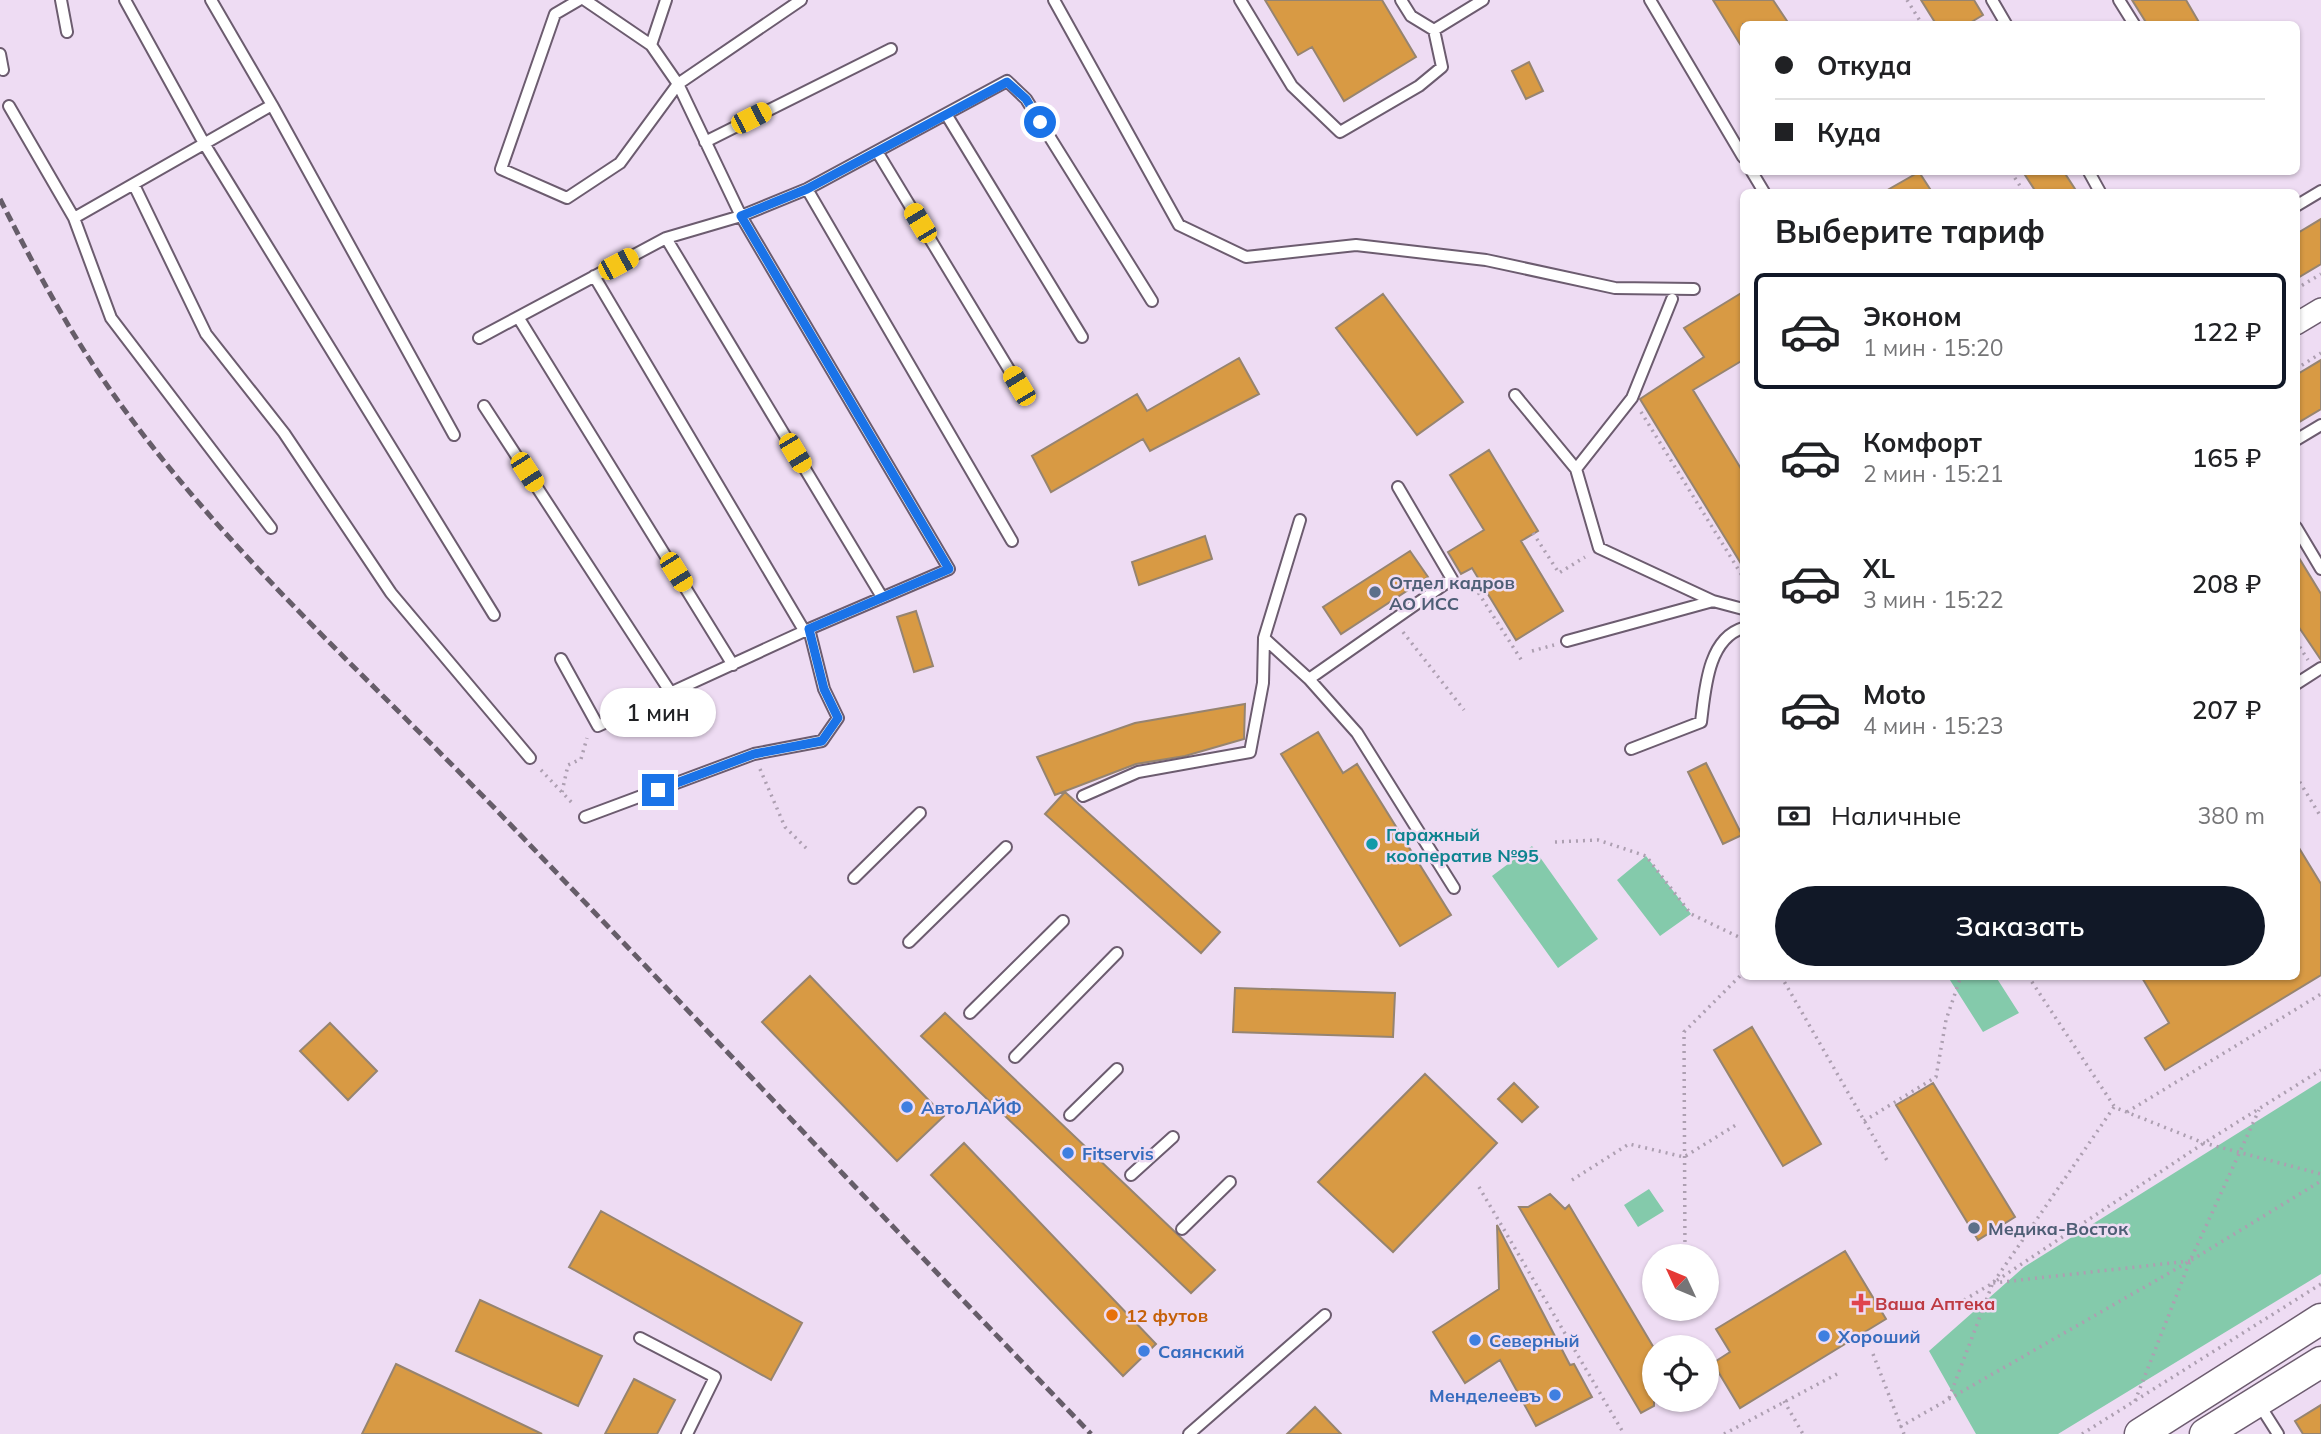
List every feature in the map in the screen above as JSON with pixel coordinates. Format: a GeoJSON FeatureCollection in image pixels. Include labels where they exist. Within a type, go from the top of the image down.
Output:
{"type":"FeatureCollection","features":[{"type":"Feature","properties":{"kind":"street"},"geometry":{"type":"LineString","coordinates":[[2300,322],[2321,309]]}},
{"type":"Feature","properties":{"kind":"street"},"geometry":{"type":"LineString","coordinates":[[2140,1434],[2321,1319]]}},
{"type":"Feature","properties":{"kind":"street"},"geometry":{"type":"LineString","coordinates":[[2205,1434],[2321,1362]]}},
{"type":"Feature","properties":{"kind":"lane"},"geometry":{"type":"LineString","coordinates":[[61,0],[67,32]]}},
{"type":"Feature","properties":{"kind":"lane"},"geometry":{"type":"LineString","coordinates":[[125,0],[205,145],[494,615]]}},
{"type":"Feature","properties":{"kind":"lane"},"geometry":{"type":"LineString","coordinates":[[211,0],[454,435]]}},
{"type":"Feature","properties":{"kind":"lane"},"geometry":{"type":"LineString","coordinates":[[579,0],[555,14],[501,169],[567,198],[620,163],[678,84],[801,0]]}},
{"type":"Feature","properties":{"kind":"lane"},"geometry":{"type":"LineString","coordinates":[[561,659],[598,726],[807,630],[949,569],[741,216],[678,84],[651,46],[585,0]]}},
{"type":"Feature","properties":{"kind":"lane"},"geometry":{"type":"LineString","coordinates":[[651,46],[666,0]]}},
{"type":"Feature","properties":{"kind":"lane"},"geometry":{"type":"LineString","coordinates":[[1054,0],[1179,225],[1246,257],[1356,245],[1486,260],[1615,288],[1694,289]]}},
{"type":"Feature","properties":{"kind":"lane"},"geometry":{"type":"LineString","coordinates":[[1240,0],[1292,86],[1340,132],[1419,86],[1441,66],[1434,30],[1411,16],[1401,0]]}},
{"type":"Feature","properties":{"kind":"lane"},"geometry":{"type":"LineString","coordinates":[[1434,30],[1483,0]]}},
{"type":"Feature","properties":{"kind":"lane"},"geometry":{"type":"LineString","coordinates":[[1650,0],[1740,152]]}},
{"type":"Feature","properties":{"kind":"lane"},"geometry":{"type":"LineString","coordinates":[[2119,0],[2132,21]]}},
{"type":"Feature","properties":{"kind":"lane"},"geometry":{"type":"LineString","coordinates":[[1996,1],[2005,21]]}},
{"type":"Feature","properties":{"kind":"lane"},"geometry":{"type":"LineString","coordinates":[[705,142],[891,49]]}},
{"type":"Feature","properties":{"kind":"lane"},"geometry":{"type":"LineString","coordinates":[[0,54],[3,71]]}},
{"type":"Feature","properties":{"kind":"lane"},"geometry":{"type":"LineString","coordinates":[[478,338],[666,238],[741,216],[807,189],[1007,82],[1026,99],[1152,301]]}},
{"type":"Feature","properties":{"kind":"lane"},"geometry":{"type":"LineString","coordinates":[[74,218],[272,105]]}},
{"type":"Feature","properties":{"kind":"lane"},"geometry":{"type":"LineString","coordinates":[[9,106],[74,218],[111,318],[271,528]]}},
{"type":"Feature","properties":{"kind":"lane"},"geometry":{"type":"LineString","coordinates":[[946,114],[1082,337]]}},
{"type":"Feature","properties":{"kind":"lane"},"geometry":{"type":"LineString","coordinates":[[878,153],[1019,386]]}},
{"type":"Feature","properties":{"kind":"lane"},"geometry":{"type":"LineString","coordinates":[[134,185],[206,334],[284,433],[391,593],[530,758]]}},
{"type":"Feature","properties":{"kind":"lane"},"geometry":{"type":"LineString","coordinates":[[807,189],[1012,541]]}},
{"type":"Feature","properties":{"kind":"lane"},"geometry":{"type":"LineString","coordinates":[[2300,204],[2321,191]]}},
{"type":"Feature","properties":{"kind":"lane"},"geometry":{"type":"LineString","coordinates":[[666,238],[882,597]]}},
{"type":"Feature","properties":{"kind":"lane"},"geometry":{"type":"LineString","coordinates":[[585,817],[754,754],[822,741],[838,718],[824,689],[807,630],[594,276]]}},
{"type":"Feature","properties":{"kind":"lane"},"geometry":{"type":"LineString","coordinates":[[1576,470],[1632,398],[1672,299]]}},
{"type":"Feature","properties":{"kind":"lane"},"geometry":{"type":"LineString","coordinates":[[518,317],[733,665]]}},
{"type":"Feature","properties":{"kind":"lane"},"geometry":{"type":"LineString","coordinates":[[1515,396],[1576,470],[1599,548],[1713,601],[1740,608]]}},
{"type":"Feature","properties":{"kind":"lane"},"geometry":{"type":"LineString","coordinates":[[484,405],[671,693]]}},
{"type":"Feature","properties":{"kind":"lane"},"geometry":{"type":"LineString","coordinates":[[2300,438],[2321,425]]}},
{"type":"Feature","properties":{"kind":"lane"},"geometry":{"type":"LineString","coordinates":[[1309,679],[1452,579],[1398,487]]}},
{"type":"Feature","properties":{"kind":"lane"},"geometry":{"type":"LineString","coordinates":[[1083,796],[1138,772],[1250,751],[1263,683],[1264,638],[1300,520]]}},
{"type":"Feature","properties":{"kind":"lane"},"geometry":{"type":"LineString","coordinates":[[2300,534],[2321,569]]}},
{"type":"Feature","properties":{"kind":"lane"},"geometry":{"type":"LineString","coordinates":[[1567,642],[1713,601]]}},
{"type":"Feature","properties":{"kind":"lane"},"geometry":{"type":"LineString","coordinates":[[1631,750],[1701,722],[1706,680],[1719,647],[1740,630]]}},
{"type":"Feature","properties":{"kind":"lane"},"geometry":{"type":"LineString","coordinates":[[1264,638],[1309,679],[1357,733],[1454,888]]}},
{"type":"Feature","properties":{"kind":"lane"},"geometry":{"type":"LineString","coordinates":[[2300,681],[2321,668]]}},
{"type":"Feature","properties":{"kind":"lane"},"geometry":{"type":"LineString","coordinates":[[854,878],[920,813]]}},
{"type":"Feature","properties":{"kind":"lane"},"geometry":{"type":"LineString","coordinates":[[909,942],[1006,847]]}},
{"type":"Feature","properties":{"kind":"lane"},"geometry":{"type":"LineString","coordinates":[[970,1013],[1063,921]]}},
{"type":"Feature","properties":{"kind":"lane"},"geometry":{"type":"LineString","coordinates":[[1015,1058],[1117,953]]}},
{"type":"Feature","properties":{"kind":"lane"},"geometry":{"type":"LineString","coordinates":[[1070,1115],[1117,1069]]}},
{"type":"Feature","properties":{"kind":"lane"},"geometry":{"type":"LineString","coordinates":[[1131,1175],[1173,1137]]}},
{"type":"Feature","properties":{"kind":"lane"},"geometry":{"type":"LineString","coordinates":[[1182,1229],[1230,1182]]}},
{"type":"Feature","properties":{"kind":"lane"},"geometry":{"type":"LineString","coordinates":[[1189,1434],[1325,1315]]}},
{"type":"Feature","properties":{"kind":"lane"},"geometry":{"type":"LineString","coordinates":[[640,1338],[715,1377],[687,1434]]}},
{"type":"Feature","properties":{"kind":"lane"},"geometry":{"type":"LineString","coordinates":[[2258,1401],[2278,1434]]}},
{"type":"Feature","properties":{"kind":"path"},"geometry":{"type":"LineString","coordinates":[[1907,0],[1920,21]]}},
{"type":"Feature","properties":{"kind":"path"},"geometry":{"type":"LineString","coordinates":[[2300,287],[2321,274]]}},
{"type":"Feature","properties":{"kind":"path"},"geometry":{"type":"LineString","coordinates":[[2300,366],[2321,353]]}},
{"type":"Feature","properties":{"kind":"path"},"geometry":{"type":"LineString","coordinates":[[1632,398],[1740,572]]}},
{"type":"Feature","properties":{"kind":"path"},"geometry":{"type":"LineString","coordinates":[[1534,533],[1559,573],[1599,548]]}},
{"type":"Feature","properties":{"kind":"path"},"geometry":{"type":"LineString","coordinates":[[1466,586],[1476,589],[1522,661]]}},
{"type":"Feature","properties":{"kind":"path"},"geometry":{"type":"LineString","coordinates":[[1393,619],[1464,709]]}},
{"type":"Feature","properties":{"kind":"path"},"geometry":{"type":"LineString","coordinates":[[1532,651],[1567,642]]}},
{"type":"Feature","properties":{"kind":"path"},"geometry":{"type":"LineString","coordinates":[[562,792],[568,765],[581,759],[587,738],[598,726]]}},
{"type":"Feature","properties":{"kind":"path"},"geometry":{"type":"LineString","coordinates":[[754,754],[785,827],[808,850]]}},
{"type":"Feature","properties":{"kind":"path"},"geometry":{"type":"LineString","coordinates":[[530,758],[585,817]]}},
{"type":"Feature","properties":{"kind":"path"},"geometry":{"type":"LineString","coordinates":[[2300,783],[2321,817]]}},
{"type":"Feature","properties":{"kind":"path"},"geometry":{"type":"LineString","coordinates":[[1555,842],[1598,840],[1646,856],[1691,914],[1740,938]]}},
{"type":"Feature","properties":{"kind":"path"},"geometry":{"type":"LineString","coordinates":[[1685,1244],[1684,1032],[1740,976]]}},
{"type":"Feature","properties":{"kind":"path"},"geometry":{"type":"LineString","coordinates":[[1783,980],[1888,1162]]}},
{"type":"Feature","properties":{"kind":"path"},"geometry":{"type":"LineString","coordinates":[[1864,1121],[1936,1077],[1946,1020],[1960,980]]}},
{"type":"Feature","properties":{"kind":"path"},"geometry":{"type":"LineString","coordinates":[[2031,980],[2114,1107],[2204,1143],[2321,1174]]}},
{"type":"Feature","properties":{"kind":"path"},"geometry":{"type":"LineString","coordinates":[[2127,1112],[2321,994]]}},
{"type":"Feature","properties":{"kind":"path"},"geometry":{"type":"LineString","coordinates":[[1952,1307],[2321,1070]]}},
{"type":"Feature","properties":{"kind":"path"},"geometry":{"type":"LineString","coordinates":[[1948,1398],[1993,1283],[2114,1107]]}},
{"type":"Feature","properties":{"kind":"path"},"geometry":{"type":"LineString","coordinates":[[2135,1401],[2190,1261],[2259,1109]]}},
{"type":"Feature","properties":{"kind":"path"},"geometry":{"type":"LineString","coordinates":[[1572,1181],[1629,1144],[1684,1156],[1739,1123]]}},
{"type":"Feature","properties":{"kind":"path"},"geometry":{"type":"LineString","coordinates":[[1900,1427],[2190,1261],[2321,1181]]}},
{"type":"Feature","properties":{"kind":"path"},"geometry":{"type":"LineString","coordinates":[[1479,1187],[1624,1434]]}},
{"type":"Feature","properties":{"kind":"path"},"geometry":{"type":"LineString","coordinates":[[1993,1283],[2190,1261]]}},
{"type":"Feature","properties":{"kind":"path"},"geometry":{"type":"LineString","coordinates":[[2081,1434],[2321,1284]]}},
{"type":"Feature","properties":{"kind":"path"},"geometry":{"type":"LineString","coordinates":[[1873,1354],[1904,1434]]}},
{"type":"Feature","properties":{"kind":"path"},"geometry":{"type":"LineString","coordinates":[[1724,1434],[1837,1374]]}},
{"type":"Feature","properties":{"kind":"path"},"geometry":{"type":"LineString","coordinates":[[1784,1401],[1803,1434]]}},
{"type":"Feature","properties":{"kind":"green space"},"geometry":{"type":"Polygon","coordinates":[[[1532,846],[1598,939],[1558,968],[1492,876],[1532,846]]]}},
{"type":"Feature","properties":{"kind":"green space"},"geometry":{"type":"Polygon","coordinates":[[[1646,856],[1691,914],[1660,936],[1617,880],[1646,856]]]}},
{"type":"Feature","properties":{"kind":"green space"},"geometry":{"type":"Polygon","coordinates":[[[1950,980],[1998,980],[2019,1013],[1983,1032],[1950,980]]]}},
{"type":"Feature","properties":{"kind":"green space"},"geometry":{"type":"Polygon","coordinates":[[[2321,1081],[2321,1274],[2058,1434],[1976,1434],[1929,1351],[2024,1267],[2321,1081]]]}},
{"type":"Feature","properties":{"kind":"green space"},"geometry":{"type":"Polygon","coordinates":[[[1649,1189],[1664,1211],[1638,1227],[1624,1205],[1649,1189]]]}},
{"type":"Feature","properties":{"kind":"building"},"geometry":{"type":"Polygon","coordinates":[[[1265,0],[1382,0],[1416,57],[1344,101],[1312,47],[1298,55],[1265,0]]]}},
{"type":"Feature","properties":{"kind":"building"},"geometry":{"type":"Polygon","coordinates":[[[1713,0],[1773,0],[1787,21],[1740,21],[1740,44],[1713,0]]]}},
{"type":"Feature","properties":{"kind":"building"},"geometry":{"type":"Polygon","coordinates":[[[1921,0],[1974,0],[1983,15],[1973,21],[1934,21],[1921,0]]]}},
{"type":"Feature","properties":{"kind":"building"},"geometry":{"type":"Polygon","coordinates":[[[2132,0],[2186,0],[2198,21],[2145,21],[2132,0]]]}},
{"type":"Feature","properties":{"kind":"building"},"geometry":{"type":"Polygon","coordinates":[[[1529,62],[1543,91],[1526,99],[1512,71],[1529,62]]]}},
{"type":"Feature","properties":{"kind":"building"},"geometry":{"type":"Polygon","coordinates":[[[1914,175],[1921,175],[1930,189],[1889,189],[1914,175]]]}},
{"type":"Feature","properties":{"kind":"building"},"geometry":{"type":"Polygon","coordinates":[[[2025,175],[2066,175],[2075,189],[2034,189],[2025,175]]]}},
{"type":"Feature","properties":{"kind":"building"},"geometry":{"type":"Polygon","coordinates":[[[2321,219],[2321,264],[2300,277],[2300,232],[2321,219]]]}},
{"type":"Feature","properties":{"kind":"building"},"geometry":{"type":"Polygon","coordinates":[[[1383,294],[1463,402],[1417,435],[1336,328],[1383,294]]]}},
{"type":"Feature","properties":{"kind":"building"},"geometry":{"type":"Polygon","coordinates":[[[1740,294],[1740,362],[1693,390],[1740,467],[1740,562],[1640,399],[1704,357],[1684,328],[1740,294]]]}},
{"type":"Feature","properties":{"kind":"building"},"geometry":{"type":"Polygon","coordinates":[[[1239,358],[1259,394],[1150,451],[1143,439],[1051,492],[1032,456],[1137,394],[1147,411],[1239,358]]]}},
{"type":"Feature","properties":{"kind":"building"},"geometry":{"type":"Polygon","coordinates":[[[2321,360],[2321,409],[2300,422],[2300,373],[2321,360]]]}},
{"type":"Feature","properties":{"kind":"building"},"geometry":{"type":"Polygon","coordinates":[[[1489,450],[1538,531],[1521,541],[1563,611],[1516,640],[1472,568],[1461,574],[1448,552],[1484,530],[1450,475],[1489,450]]]}},
{"type":"Feature","properties":{"kind":"building"},"geometry":{"type":"Polygon","coordinates":[[[1205,536],[1212,559],[1139,585],[1132,562],[1205,536]]]}},
{"type":"Feature","properties":{"kind":"building","name":"Отдел кадров АО ИСС"},"geometry":{"type":"Polygon","coordinates":[[[1410,551],[1428,577],[1341,634],[1323,607],[1410,551]]]}},
{"type":"Feature","properties":{"kind":"building"},"geometry":{"type":"Polygon","coordinates":[[[2300,560],[2321,594],[2321,660],[2300,629],[2300,560]]]}},
{"type":"Feature","properties":{"kind":"building"},"geometry":{"type":"Polygon","coordinates":[[[916,611],[933,666],[914,672],[897,617],[916,611]]]}},
{"type":"Feature","properties":{"kind":"building"},"geometry":{"type":"Polygon","coordinates":[[[1245,704],[1244,739],[1185,756],[1136,764],[1055,795],[1037,757],[1135,723],[1245,704]]]}},
{"type":"Feature","properties":{"kind":"building","name":"Гаражный кооператив №95"},"geometry":{"type":"Polygon","coordinates":[[[1318,732],[1343,773],[1357,764],[1451,915],[1400,946],[1281,754],[1318,732]]]}},
{"type":"Feature","properties":{"kind":"building"},"geometry":{"type":"Polygon","coordinates":[[[1706,763],[1740,836],[1723,844],[1688,772],[1706,763]]]}},
{"type":"Feature","properties":{"kind":"building"},"geometry":{"type":"Polygon","coordinates":[[[1065,792],[1220,932],[1201,953],[1045,814],[1065,792]]]}},
{"type":"Feature","properties":{"kind":"building"},"geometry":{"type":"Polygon","coordinates":[[[2300,850],[2321,884],[2321,975],[2165,1070],[2145,1038],[2169,1023],[2143,980],[2300,980],[2300,850]]]}},
{"type":"Feature","properties":{"kind":"building"},"geometry":{"type":"Polygon","coordinates":[[[810,976],[944,1116],[897,1161],[762,1022],[810,976]]]}},
{"type":"Feature","properties":{"kind":"building"},"geometry":{"type":"Polygon","coordinates":[[[1235,988],[1395,993],[1393,1037],[1233,1032],[1235,988]]]}},
{"type":"Feature","properties":{"kind":"building","name":"Fitservis"},"geometry":{"type":"Polygon","coordinates":[[[945,1013],[1215,1270],[1191,1293],[921,1036],[945,1013]]]}},
{"type":"Feature","properties":{"kind":"building"},"geometry":{"type":"Polygon","coordinates":[[[330,1023],[377,1071],[348,1100],[300,1051],[330,1023]]]}},
{"type":"Feature","properties":{"kind":"building"},"geometry":{"type":"Polygon","coordinates":[[[1752,1027],[1821,1144],[1783,1166],[1714,1050],[1752,1027]]]}},
{"type":"Feature","properties":{"kind":"building"},"geometry":{"type":"Polygon","coordinates":[[[1425,1074],[1497,1143],[1393,1252],[1318,1182],[1425,1074]]]}},
{"type":"Feature","properties":{"kind":"building"},"geometry":{"type":"Polygon","coordinates":[[[1514,1083],[1538,1107],[1522,1122],[1498,1099],[1514,1083]]]}},
{"type":"Feature","properties":{"kind":"building"},"geometry":{"type":"Polygon","coordinates":[[[1933,1083],[2015,1217],[1978,1240],[1896,1105],[1933,1083]]]}},
{"type":"Feature","properties":{"kind":"building"},"geometry":{"type":"Polygon","coordinates":[[[964,1143],[1156,1344],[1123,1376],[931,1175],[964,1143]]]}},
{"type":"Feature","properties":{"kind":"building"},"geometry":{"type":"Polygon","coordinates":[[[1550,1194],[1565,1209],[1569,1205],[1646,1335],[1642,1335],[1643,1412],[1641,1413],[1519,1207],[1528,1207],[1550,1194]]]}},
{"type":"Feature","properties":{"kind":"building"},"geometry":{"type":"Polygon","coordinates":[[[601,1211],[802,1323],[771,1380],[569,1267],[601,1211]]]}},
{"type":"Feature","properties":{"kind":"building"},"geometry":{"type":"Polygon","coordinates":[[[1497,1225],[1570,1365],[1574,1364],[1592,1397],[1536,1426],[1500,1360],[1465,1383],[1433,1332],[1499,1289],[1497,1225]]]}},
{"type":"Feature","properties":{"kind":"building"},"geometry":{"type":"Polygon","coordinates":[[[1845,1251],[1886,1319],[1740,1408],[1719,1373],[1719,1359],[1730,1352],[1716,1329],[1845,1251]]]}},
{"type":"Feature","properties":{"kind":"building"},"geometry":{"type":"Polygon","coordinates":[[[480,1300],[602,1356],[578,1406],[456,1351],[480,1300]]]}},
{"type":"Feature","properties":{"kind":"building"},"geometry":{"type":"Polygon","coordinates":[[[396,1364],[542,1434],[362,1434],[396,1364]]]}},
{"type":"Feature","properties":{"kind":"building"},"geometry":{"type":"Polygon","coordinates":[[[634,1379],[675,1400],[657,1434],[605,1434],[634,1379]]]}},
{"type":"Feature","properties":{"kind":"building"},"geometry":{"type":"Polygon","coordinates":[[[2321,1405],[2321,1434],[2303,1434],[2295,1421],[2321,1405]]]}},
{"type":"Feature","properties":{"kind":"building"},"geometry":{"type":"Polygon","coordinates":[[[1315,1407],[1341,1434],[1287,1434],[1315,1407]]]}},
{"type":"Feature","properties":{"kind":"railway"},"geometry":{"type":"LineString","coordinates":[[0,199],[46,287],[98,372],[142,434],[240,549],[292,605],[506,820],[1091,1434]]}},
{"type":"Feature","properties":{"kind":"place","name":"Отдел кадров АО ИСС"},"geometry":{"type":"Point","coordinates":[1375,592]}},
{"type":"Feature","properties":{"kind":"place","name":"Гаражный кооператив №95"},"geometry":{"type":"Point","coordinates":[1372,844]}},
{"type":"Feature","properties":{"kind":"place","name":"АвтоЛАЙФ"},"geometry":{"type":"Point","coordinates":[907,1107]}},
{"type":"Feature","properties":{"kind":"place","name":"Fitservis"},"geometry":{"type":"Point","coordinates":[1068,1153]}},
{"type":"Feature","properties":{"kind":"place","name":"Медика-Восток"},"geometry":{"type":"Point","coordinates":[1974,1228]}},
{"type":"Feature","properties":{"kind":"place","name":"Ваша Аптека"},"geometry":{"type":"Point","coordinates":[1861,1303]}},
{"type":"Feature","properties":{"kind":"place","name":"12 футов"},"geometry":{"type":"Point","coordinates":[1112,1315]}},
{"type":"Feature","properties":{"kind":"place","name":"Хороший"},"geometry":{"type":"Point","coordinates":[1824,1336]}},
{"type":"Feature","properties":{"kind":"place","name":"Северный"},"geometry":{"type":"Point","coordinates":[1475,1340]}},
{"type":"Feature","properties":{"kind":"place","name":"Саянский"},"geometry":{"type":"Point","coordinates":[1144,1351]}},
{"type":"Feature","properties":{"kind":"place","name":"Менделеевъ"},"geometry":{"type":"Point","coordinates":[1555,1395]}},
{"type":"Feature","properties":{"kind":"route"},"geometry":{"type":"LineString","coordinates":[[658,790],[754,754],[822,741],[838,718],[824,689],[809,629],[949,569],[741,216],[807,189],[1007,82],[1026,99],[1040,122]]}}]}
